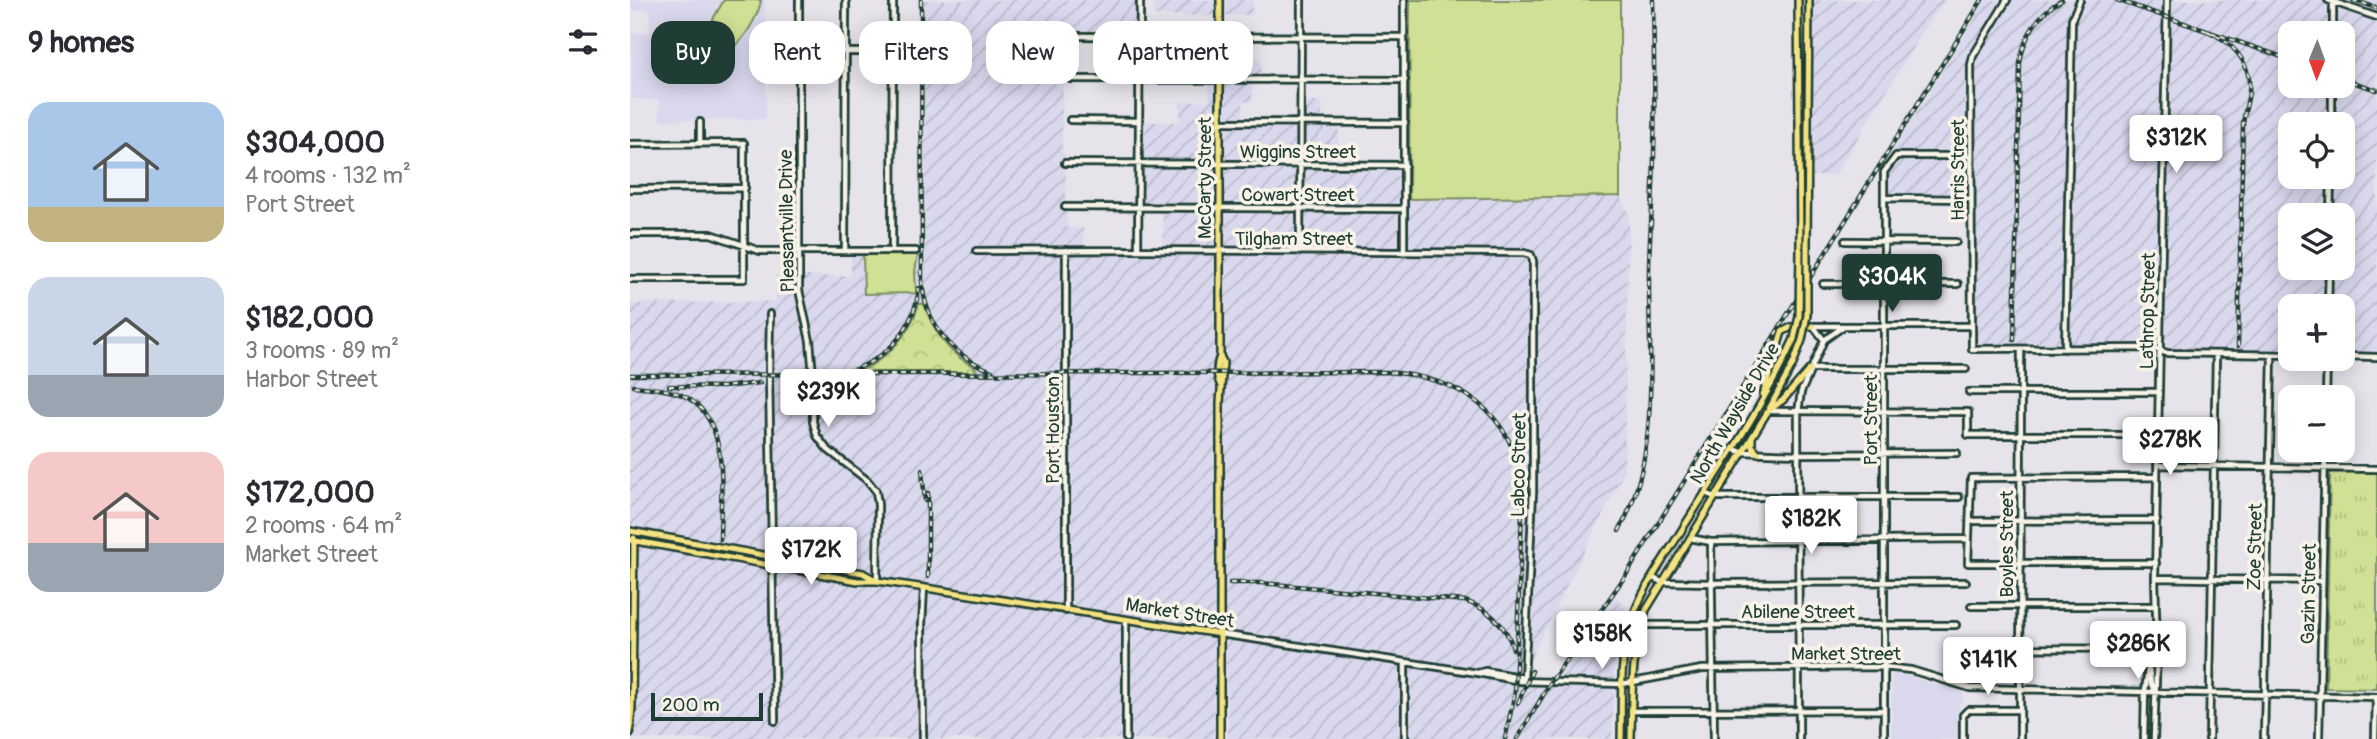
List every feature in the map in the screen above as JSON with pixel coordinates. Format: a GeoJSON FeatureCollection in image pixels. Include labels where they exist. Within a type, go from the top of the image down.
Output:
{"type":"FeatureCollection","features":[{"type":"Feature","properties":{"kind":"main road","name":"McCarty Street"},"geometry":{"type":"LineString","coordinates":[[1219,21],[1220,0]]}},
{"type":"Feature","properties":{"kind":"main road","name":"North Wayside Drive"},"geometry":{"type":"LineString","coordinates":[[1621,739],[1625,649],[1638,604],[1782,367],[1794,339],[1800,301],[1798,0]]}},
{"type":"Feature","properties":{"kind":"main road","name":"North Wayside Drive"},"geometry":{"type":"LineString","coordinates":[[1631,739],[1636,643],[1652,597],[1768,411],[1793,364],[1802,340],[1807,298],[1809,0]]}},
{"type":"Feature","properties":{"kind":"main road","name":"McCarty Street"},"geometry":{"type":"LineString","coordinates":[[1220,84],[1220,356],[1217,362],[1221,386],[1220,739]]}},
{"type":"Feature","properties":{"kind":"main road"},"geometry":{"type":"LineString","coordinates":[[1761,401],[1782,332],[1791,327],[1813,326]]}},
{"type":"Feature","properties":{"kind":"main road"},"geometry":{"type":"LineString","coordinates":[[1768,411],[1783,400],[1810,369]]}},
{"type":"Feature","properties":{"kind":"main road"},"geometry":{"type":"LineString","coordinates":[[1752,437],[1752,446],[1758,453]]}},
{"type":"Feature","properties":{"kind":"main road","name":"Market Street"},"geometry":{"type":"LineString","coordinates":[[632,531],[863,573],[877,581]]}},
{"type":"Feature","properties":{"kind":"main road"},"geometry":{"type":"LineString","coordinates":[[630,733],[632,531]]}},
{"type":"Feature","properties":{"kind":"main road","name":"Market Street"},"geometry":{"type":"LineString","coordinates":[[632,540],[860,581],[877,581],[1220,634]]}},
{"type":"Feature","properties":{"kind":"street","name":"Pleasantville Drive"},"geometry":{"type":"LineString","coordinates":[[799,0],[799,21]]}},
{"type":"Feature","properties":{"kind":"street"},"geometry":{"type":"LineString","coordinates":[[846,0],[845,52],[859,52]]}},
{"type":"Feature","properties":{"kind":"street"},"geometry":{"type":"LineString","coordinates":[[893,0],[893,21]]}},
{"type":"Feature","properties":{"kind":"street"},"geometry":{"type":"LineString","coordinates":[[1139,21],[1140,0]]}},
{"type":"Feature","properties":{"kind":"street"},"geometry":{"type":"LineString","coordinates":[[1300,252],[1301,0]]}},
{"type":"Feature","properties":{"kind":"street"},"geometry":{"type":"LineString","coordinates":[[1404,0],[1404,253]]}},
{"type":"Feature","properties":{"kind":"street","name":"Harris Street"},"geometry":{"type":"LineString","coordinates":[[2007,0],[1971,61],[1972,349],[2021,349]]}},
{"type":"Feature","properties":{"kind":"street"},"geometry":{"type":"LineString","coordinates":[[2065,349],[2072,19],[2080,0]]}},
{"type":"Feature","properties":{"kind":"street","name":"Lathrop Street"},"geometry":{"type":"LineString","coordinates":[[2154,739],[2153,649],[2167,0]]}},
{"type":"Feature","properties":{"kind":"street"},"geometry":{"type":"LineString","coordinates":[[2332,21],[2330,1],[2377,18]]}},
{"type":"Feature","properties":{"kind":"street"},"geometry":{"type":"LineString","coordinates":[[1253,36],[1404,37]]}},
{"type":"Feature","properties":{"kind":"street"},"geometry":{"type":"LineString","coordinates":[[1253,80],[1405,80]]}},
{"type":"Feature","properties":{"kind":"street","name":"Pleasantville Drive"},"geometry":{"type":"LineString","coordinates":[[799,84],[799,290],[810,341],[813,422],[817,436],[827,449],[868,481],[876,491],[877,581]]}},
{"type":"Feature","properties":{"kind":"street"},"geometry":{"type":"LineString","coordinates":[[845,84],[845,251]]}},
{"type":"Feature","properties":{"kind":"street"},"geometry":{"type":"LineString","coordinates":[[892,84],[892,251]]}},
{"type":"Feature","properties":{"kind":"street"},"geometry":{"type":"LineString","coordinates":[[1138,250],[1139,84]]}},
{"type":"Feature","properties":{"kind":"street"},"geometry":{"type":"LineString","coordinates":[[1070,120],[1139,121]]}},
{"type":"Feature","properties":{"kind":"street"},"geometry":{"type":"LineString","coordinates":[[700,122],[700,143]]}},
{"type":"Feature","properties":{"kind":"street"},"geometry":{"type":"LineString","coordinates":[[1219,122],[1405,123]]}},
{"type":"Feature","properties":{"kind":"street"},"geometry":{"type":"LineString","coordinates":[[630,144],[744,143],[745,247],[744,279],[630,279]]}},
{"type":"Feature","properties":{"kind":"street","name":"Port Street"},"geometry":{"type":"LineString","coordinates":[[1884,739],[1884,173],[1896,156],[1971,156]]}},
{"type":"Feature","properties":{"kind":"street","name":"Wiggins Street"},"geometry":{"type":"LineString","coordinates":[[1066,163],[1405,165]]}},
{"type":"Feature","properties":{"kind":"street"},"geometry":{"type":"LineString","coordinates":[[630,189],[744,188]]}},
{"type":"Feature","properties":{"kind":"street"},"geometry":{"type":"LineString","coordinates":[[1884,198],[1970,199]]}},
{"type":"Feature","properties":{"kind":"street","name":"Cowart Street"},"geometry":{"type":"LineString","coordinates":[[1065,206],[1404,209]]}},
{"type":"Feature","properties":{"kind":"street"},"geometry":{"type":"LineString","coordinates":[[630,234],[711,234],[760,251],[916,251]]}},
{"type":"Feature","properties":{"kind":"street"},"geometry":{"type":"LineString","coordinates":[[1845,241],[1956,242]]}},
{"type":"Feature","properties":{"kind":"street","name":"Port Houston"},"geometry":{"type":"LineString","coordinates":[[1066,250],[1066,611]]}},
{"type":"Feature","properties":{"kind":"street","name":"Tilgham Street"},"geometry":{"type":"LineString","coordinates":[[976,251],[1528,254]]}},
{"type":"Feature","properties":{"kind":"street","name":"Labco Street"},"geometry":{"type":"LineString","coordinates":[[1524,680],[1533,492],[1533,261],[1528,254]]}},
{"type":"Feature","properties":{"kind":"street"},"geometry":{"type":"LineString","coordinates":[[1823,284],[1958,284]]}},
{"type":"Feature","properties":{"kind":"street"},"geometry":{"type":"LineString","coordinates":[[771,314],[769,375],[775,721]]}},
{"type":"Feature","properties":{"kind":"street"},"geometry":{"type":"LineString","coordinates":[[1813,326],[1972,326]]}},
{"type":"Feature","properties":{"kind":"street"},"geometry":{"type":"LineString","coordinates":[[1813,326],[1824,340]]}},
{"type":"Feature","properties":{"kind":"street"},"geometry":{"type":"LineString","coordinates":[[1798,739],[1798,412],[1801,392],[1824,340],[1844,326]]}},
{"type":"Feature","properties":{"kind":"street"},"geometry":{"type":"LineString","coordinates":[[2021,349],[2152,348],[2216,354],[2278,355]]}},
{"type":"Feature","properties":{"kind":"street","name":"Boyles Street"},"geometry":{"type":"LineString","coordinates":[[2020,739],[2021,349]]}},
{"type":"Feature","properties":{"kind":"street"},"geometry":{"type":"LineString","coordinates":[[2209,739],[2216,354]]}},
{"type":"Feature","properties":{"kind":"street","name":"Zoe Street"},"geometry":{"type":"LineString","coordinates":[[2264,739],[2272,355]]}},
{"type":"Feature","properties":{"kind":"street"},"geometry":{"type":"LineString","coordinates":[[2355,356],[2377,357]]}},
{"type":"Feature","properties":{"kind":"street"},"geometry":{"type":"LineString","coordinates":[[1810,369],[1966,369]]}},
{"type":"Feature","properties":{"kind":"street"},"geometry":{"type":"LineString","coordinates":[[1969,392],[2159,393]]}},
{"type":"Feature","properties":{"kind":"street"},"geometry":{"type":"LineString","coordinates":[[1768,411],[1968,412],[1968,435],[2158,435]]}},
{"type":"Feature","properties":{"kind":"street"},"geometry":{"type":"LineString","coordinates":[[1733,449],[1742,452],[1798,454],[1957,453]]}},
{"type":"Feature","properties":{"kind":"street","name":"Gazin Street"},"geometry":{"type":"LineString","coordinates":[[2319,739],[2325,462]]}},
{"type":"Feature","properties":{"kind":"street"},"geometry":{"type":"LineString","coordinates":[[2157,465],[2377,469]]}},
{"type":"Feature","properties":{"kind":"street"},"geometry":{"type":"LineString","coordinates":[[2156,563],[1968,563],[1968,539],[1971,478],[2157,477]]}},
{"type":"Feature","properties":{"kind":"street"},"geometry":{"type":"LineString","coordinates":[[1705,493],[1715,497],[1959,497]]}},
{"type":"Feature","properties":{"kind":"street"},"geometry":{"type":"LineString","coordinates":[[1970,521],[2157,520]]}},
{"type":"Feature","properties":{"kind":"street"},"geometry":{"type":"LineString","coordinates":[[1689,538],[1711,542],[1968,539]]}},
{"type":"Feature","properties":{"kind":"street"},"geometry":{"type":"LineString","coordinates":[[1711,542],[1714,739]]}},
{"type":"Feature","properties":{"kind":"street"},"geometry":{"type":"LineString","coordinates":[[1653,578],[1662,582],[1711,583],[1966,582]]}},
{"type":"Feature","properties":{"kind":"street"},"geometry":{"type":"LineString","coordinates":[[2155,578],[2322,581]]}},
{"type":"Feature","properties":{"kind":"street"},"geometry":{"type":"LineString","coordinates":[[923,739],[924,588]]}},
{"type":"Feature","properties":{"kind":"street"},"geometry":{"type":"LineString","coordinates":[[1971,606],[2155,606]]}},
{"type":"Feature","properties":{"kind":"street"},"geometry":{"type":"LineString","coordinates":[[1126,620],[1126,739]]}},
{"type":"Feature","properties":{"kind":"street","name":"Abilene Street"},"geometry":{"type":"LineString","coordinates":[[1641,625],[1956,625]]}},
{"type":"Feature","properties":{"kind":"street","name":"Market Street"},"geometry":{"type":"LineString","coordinates":[[1220,634],[1405,663],[1478,673],[1485,671],[1524,680],[1632,684],[1690,670],[1884,667],[1911,670],[1970,688],[2376,697]]}},
{"type":"Feature","properties":{"kind":"street"},"geometry":{"type":"LineString","coordinates":[[1972,648],[2153,649]]}},
{"type":"Feature","properties":{"kind":"street","name":"Lathrop Street"},"geometry":{"type":"LineString","coordinates":[[2144,739],[2145,691],[2148,662],[2153,649]]}},
{"type":"Feature","properties":{"kind":"street"},"geometry":{"type":"LineString","coordinates":[[2148,662],[2151,684],[2155,691]]}},
{"type":"Feature","properties":{"kind":"street"},"geometry":{"type":"LineString","coordinates":[[1405,663],[1405,739]]}},
{"type":"Feature","properties":{"kind":"street"},"geometry":{"type":"LineString","coordinates":[[2375,739],[2376,697]]}},
{"type":"Feature","properties":{"kind":"street"},"geometry":{"type":"LineString","coordinates":[[1632,711],[1884,710]]}},
{"type":"Feature","properties":{"kind":"street"},"geometry":{"type":"LineString","coordinates":[[1963,739],[1965,712],[1968,710],[2020,710]]}},
{"type":"Feature","properties":{"kind":"shaded area"},"geometry":{"type":"Polygon","coordinates":[[[631,0],[765,0],[765,21],[749,21],[749,84],[766,84],[766,119],[660,120],[659,100],[632,99],[632,33],[650,33],[650,11],[631,10],[631,0]]]}},
{"type":"Feature","properties":{"kind":"shaded area"},"geometry":{"type":"Polygon","coordinates":[[[924,0],[1136,0],[1136,21],[1093,21],[1093,33],[1079,33],[1079,21],[986,21],[986,84],[1063,84],[1062,153],[1065,154],[1067,228],[1083,228],[1084,255],[1164,255],[1162,203],[1143,203],[1145,122],[1180,122],[1180,102],[1209,101],[1210,84],[1253,84],[1252,101],[1243,102],[1243,125],[1294,126],[1295,101],[1322,102],[1322,126],[1339,127],[1338,144],[1322,144],[1322,152],[1296,152],[1296,169],[1409,169],[1409,199],[1620,196],[1629,215],[1624,472],[1522,676],[1558,678],[1615,596],[1626,606],[1616,639],[1612,739],[1228,739],[1225,641],[1215,640],[1214,739],[630,739],[630,304],[776,301],[776,276],[851,276],[851,253],[925,253],[924,84],[972,84],[972,21],[924,21],[924,0]]]}},
{"type":"Feature","properties":{"kind":"shaded area"},"geometry":{"type":"Polygon","coordinates":[[[1153,0],[1253,0],[1252,15],[1154,16],[1153,0]]]}},
{"type":"Feature","properties":{"kind":"shaded area"},"geometry":{"type":"Polygon","coordinates":[[[1813,0],[1946,0],[1927,25],[1835,175],[1813,176],[1813,0]]]}},
{"type":"Feature","properties":{"kind":"shaded area"},"geometry":{"type":"Polygon","coordinates":[[[1986,0],[2377,0],[2377,354],[2355,353],[2355,294],[2278,294],[2278,352],[2171,349],[2162,346],[1975,344],[1972,197],[1888,196],[1888,160],[1986,0]]]}},
{"type":"Feature","properties":{"kind":"shaded area"},"geometry":{"type":"Polygon","coordinates":[[[1253,58],[1261,59],[1261,75],[1253,76],[1253,58]]]}},
{"type":"Feature","properties":{"kind":"shaded area"},"geometry":{"type":"Polygon","coordinates":[[[1892,674],[1905,675],[1963,693],[1963,702],[1959,703],[1959,739],[1892,739],[1892,674]]]}},
{"type":"Feature","properties":{"kind":"green space"},"geometry":{"type":"Polygon","coordinates":[[[724,0],[761,0],[753,21],[749,21],[749,28],[735,46],[735,21],[712,21],[724,0]]]}},
{"type":"Feature","properties":{"kind":"green space"},"geometry":{"type":"Polygon","coordinates":[[[1410,0],[1620,0],[1620,196],[1409,199],[1410,0]]]}},
{"type":"Feature","properties":{"kind":"green space"},"geometry":{"type":"Polygon","coordinates":[[[863,253],[918,253],[916,293],[864,294],[863,253]]]}},
{"type":"Feature","properties":{"kind":"green space"},"geometry":{"type":"Polygon","coordinates":[[[919,304],[924,304],[943,341],[957,356],[975,367],[976,372],[862,372],[898,343],[919,304]]]}},
{"type":"Feature","properties":{"kind":"green space"},"geometry":{"type":"Polygon","coordinates":[[[2330,471],[2377,473],[2377,689],[2326,688],[2330,471]]]}},
{"type":"Feature","properties":{"kind":"railway"},"geometry":{"type":"LineString","coordinates":[[921,0],[924,297],[935,324],[953,347],[965,357],[992,371]]}},
{"type":"Feature","properties":{"kind":"railway"},"geometry":{"type":"LineString","coordinates":[[1619,531],[1633,501],[1642,470],[1650,404],[1653,0]]}},
{"type":"Feature","properties":{"kind":"railway"},"geometry":{"type":"LineString","coordinates":[[1517,739],[1551,682],[1628,572],[1982,0]]}},
{"type":"Feature","properties":{"kind":"railway"},"geometry":{"type":"LineString","coordinates":[[2014,340],[2020,63],[2034,26],[2053,5],[2062,0]]}},
{"type":"Feature","properties":{"kind":"railway"},"geometry":{"type":"LineString","coordinates":[[2117,0],[2278,56]]}},
{"type":"Feature","properties":{"kind":"railway"},"geometry":{"type":"LineString","coordinates":[[2353,0],[2377,8]]}},
{"type":"Feature","properties":{"kind":"railway"},"geometry":{"type":"LineString","coordinates":[[2207,31],[2216,35],[2238,54],[2249,81],[2243,124],[2238,346]]}},
{"type":"Feature","properties":{"kind":"railway"},"geometry":{"type":"LineString","coordinates":[[2356,83],[2377,90]]}},
{"type":"Feature","properties":{"kind":"railway"},"geometry":{"type":"LineString","coordinates":[[850,371],[877,358],[897,340],[912,316],[919,288]]}},
{"type":"Feature","properties":{"kind":"railway"},"geometry":{"type":"LineString","coordinates":[[630,375],[1386,372],[1412,375],[1458,390],[1477,402],[1507,436],[1517,459],[1523,485],[1515,692],[1505,739]]}},
{"type":"Feature","properties":{"kind":"railway"},"geometry":{"type":"LineString","coordinates":[[669,386],[723,387],[760,383]]}},
{"type":"Feature","properties":{"kind":"railway"},"geometry":{"type":"LineString","coordinates":[[634,386],[682,395],[698,406],[709,421],[720,458],[720,539]]}},
{"type":"Feature","properties":{"kind":"railway"},"geometry":{"type":"LineString","coordinates":[[922,470],[925,501]]}},
{"type":"Feature","properties":{"kind":"railway"},"geometry":{"type":"LineString","coordinates":[[928,493],[928,577]]}},
{"type":"Feature","properties":{"kind":"railway"},"geometry":{"type":"LineString","coordinates":[[1230,583],[1261,583],[1465,601],[1481,608],[1495,619],[1506,632],[1513,649]]}},
{"type":"Feature","properties":{"kind":"railway"},"geometry":{"type":"LineString","coordinates":[[1518,703],[1532,671]]}}]}
